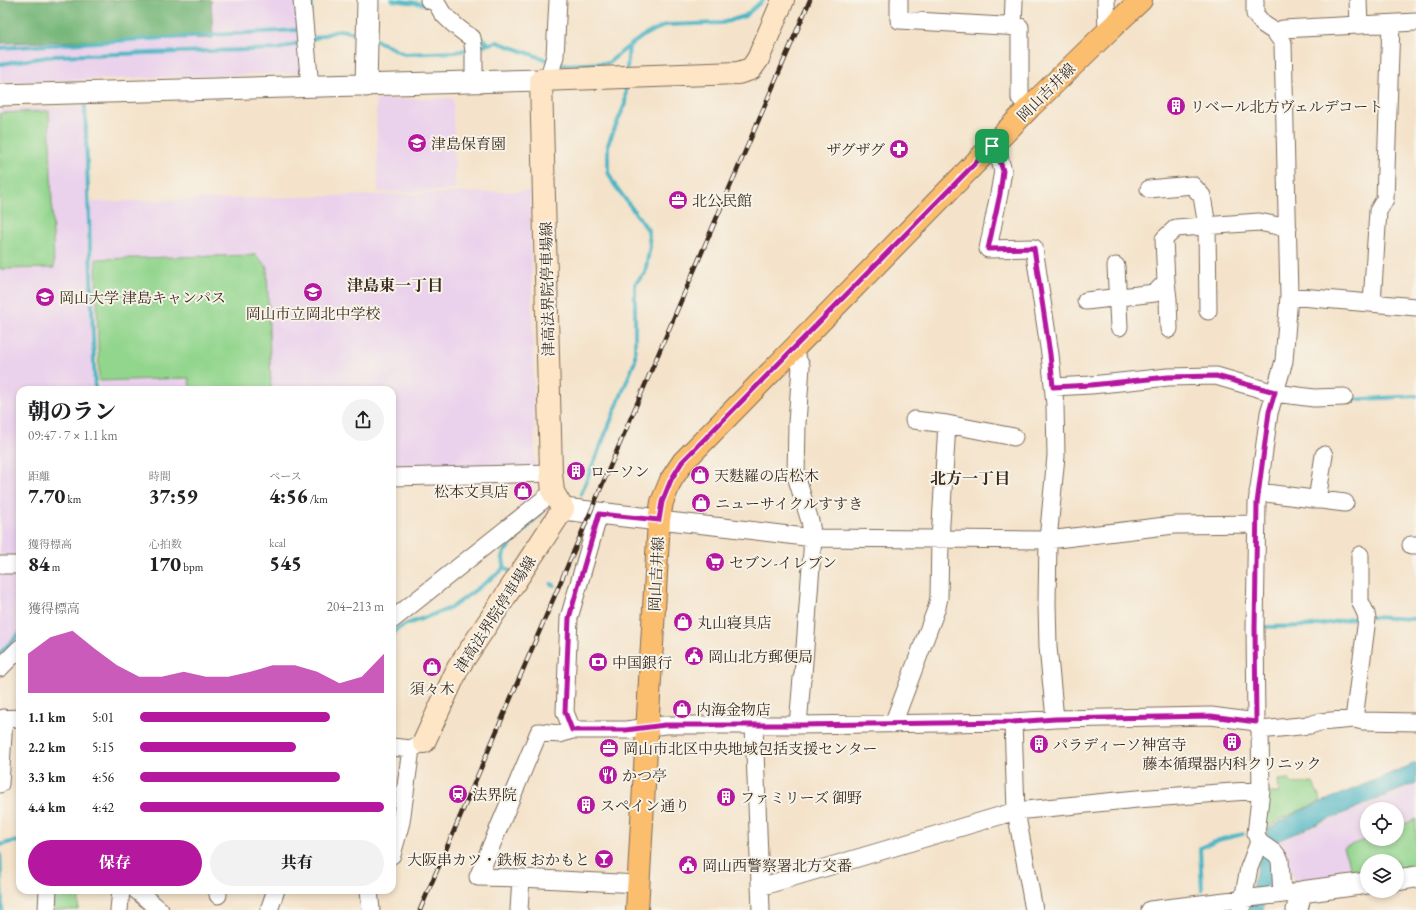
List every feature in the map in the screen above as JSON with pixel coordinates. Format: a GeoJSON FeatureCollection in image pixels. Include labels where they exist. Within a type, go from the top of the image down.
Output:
{"type":"FeatureCollection","features":[{"type":"Feature","properties":{"kind":"main road"},"geometry":{"type":"LineString","coordinates":[[549,71],[738,73],[751,69],[758,59],[783,0]]}},
{"type":"Feature","properties":{"kind":"main road","name":"岡山吉井線"},"geometry":{"type":"LineString","coordinates":[[637,910],[646,727],[659,520],[662,502],[671,480],[682,462],[992,146],[1106,32],[1142,0]]}},
{"type":"Feature","properties":{"kind":"main road","name":"津高法界院停車場線"},"geometry":{"type":"LineString","coordinates":[[417,745],[556,491],[549,71]]}},
{"type":"Feature","properties":{"kind":"street"},"geometry":{"type":"LineString","coordinates":[[302,0],[310,87]]}},
{"type":"Feature","properties":{"kind":"street"},"geometry":{"type":"LineString","coordinates":[[366,86],[368,0]]}},
{"type":"Feature","properties":{"kind":"street"},"geometry":{"type":"LineString","coordinates":[[0,95],[474,83],[549,71],[558,0]]}},
{"type":"Feature","properties":{"kind":"street"},"geometry":{"type":"LineString","coordinates":[[899,0],[899,20],[1020,27],[1020,98],[1030,108]]}},
{"type":"Feature","properties":{"kind":"street"},"geometry":{"type":"LineString","coordinates":[[1013,27],[1014,0]]}},
{"type":"Feature","properties":{"kind":"street"},"geometry":{"type":"LineString","coordinates":[[1106,0],[1106,32]]}},
{"type":"Feature","properties":{"kind":"street"},"geometry":{"type":"LineString","coordinates":[[1255,0],[1255,14],[1263,24],[1276,32],[1283,43],[1289,296],[1284,361],[1269,412],[1258,492],[1255,628],[1261,790],[1256,834],[1260,842],[1276,854],[1280,860],[1286,898]]}},
{"type":"Feature","properties":{"kind":"street"},"geometry":{"type":"LineString","coordinates":[[1358,0],[1358,25]]}},
{"type":"Feature","properties":{"kind":"street"},"geometry":{"type":"LineString","coordinates":[[437,6],[442,14],[472,38],[474,83]]}},
{"type":"Feature","properties":{"kind":"street"},"geometry":{"type":"LineString","coordinates":[[1276,32],[1283,29],[1358,25],[1391,27],[1416,22]]}},
{"type":"Feature","properties":{"kind":"street"},"geometry":{"type":"LineString","coordinates":[[1372,303],[1378,211],[1385,199],[1391,27]]}},
{"type":"Feature","properties":{"kind":"street"},"geometry":{"type":"LineString","coordinates":[[992,146],[999,158],[1003,171],[1000,194],[988,249],[1034,248],[1050,354],[1056,456],[1048,540],[1048,647],[1055,719]]}},
{"type":"Feature","properties":{"kind":"street"},"geometry":{"type":"LineString","coordinates":[[1149,189],[1192,185],[1202,196],[1207,226],[1208,311]]}},
{"type":"Feature","properties":{"kind":"street"},"geometry":{"type":"LineString","coordinates":[[1169,329],[1164,239],[1176,228],[1259,222],[1288,228]]}},
{"type":"Feature","properties":{"kind":"street"},"geometry":{"type":"LineString","coordinates":[[1116,266],[1119,327]]}},
{"type":"Feature","properties":{"kind":"street"},"geometry":{"type":"LineString","coordinates":[[1086,301],[1155,293],[1166,282]]}},
{"type":"Feature","properties":{"kind":"street"},"geometry":{"type":"LineString","coordinates":[[1289,296],[1416,307]]}},
{"type":"Feature","properties":{"kind":"street"},"geometry":{"type":"LineString","coordinates":[[792,351],[801,366],[797,423],[796,476],[810,521],[813,538],[798,725]]}},
{"type":"Feature","properties":{"kind":"street"},"geometry":{"type":"LineString","coordinates":[[1053,387],[1091,385],[1168,377],[1216,376],[1275,392],[1314,398],[1344,397]]}},
{"type":"Feature","properties":{"kind":"street"},"geometry":{"type":"LineString","coordinates":[[914,420],[946,424],[1014,437]]}},
{"type":"Feature","properties":{"kind":"street"},"geometry":{"type":"LineString","coordinates":[[893,724],[937,607],[939,597],[940,540],[946,424]]}},
{"type":"Feature","properties":{"kind":"street"},"geometry":{"type":"LineString","coordinates":[[1317,500],[1324,455]]}},
{"type":"Feature","properties":{"kind":"street"},"geometry":{"type":"LineString","coordinates":[[396,477],[556,491],[599,514],[813,538],[1048,540],[1174,525],[1258,524]]}},
{"type":"Feature","properties":{"kind":"street"},"geometry":{"type":"LineString","coordinates":[[396,617],[556,491]]}},
{"type":"Feature","properties":{"kind":"street"},"geometry":{"type":"LineString","coordinates":[[1258,492],[1345,503]]}},
{"type":"Feature","properties":{"kind":"street"},"geometry":{"type":"LineString","coordinates":[[572,730],[565,712],[569,618],[599,514]]}},
{"type":"Feature","properties":{"kind":"street"},"geometry":{"type":"LineString","coordinates":[[1354,719],[1367,616],[1360,601],[1360,555]]}},
{"type":"Feature","properties":{"kind":"street"},"geometry":{"type":"LineString","coordinates":[[0,565],[16,564]]}},
{"type":"Feature","properties":{"kind":"street"},"geometry":{"type":"LineString","coordinates":[[0,668],[16,652]]}},
{"type":"Feature","properties":{"kind":"street"},"geometry":{"type":"LineString","coordinates":[[638,884],[478,876],[539,732],[560,734],[572,730],[626,730],[665,725],[893,724],[1211,716],[1258,726],[1310,725],[1320,722],[1354,719],[1363,721],[1416,722]]}},
{"type":"Feature","properties":{"kind":"street"},"geometry":{"type":"LineString","coordinates":[[0,784],[6,721]]}},
{"type":"Feature","properties":{"kind":"street"},"geometry":{"type":"LineString","coordinates":[[1013,722],[1016,811],[1034,910]]}},
{"type":"Feature","properties":{"kind":"street"},"geometry":{"type":"LineString","coordinates":[[754,725],[761,910]]}},
{"type":"Feature","properties":{"kind":"street"},"geometry":{"type":"LineString","coordinates":[[396,747],[417,745],[396,840]]}},
{"type":"Feature","properties":{"kind":"street"},"geometry":{"type":"LineString","coordinates":[[760,887],[1016,811],[1137,798],[1261,790]]}},
{"type":"Feature","properties":{"kind":"street"},"geometry":{"type":"LineString","coordinates":[[1244,902],[1249,868],[1260,842]]}},
{"type":"Feature","properties":{"kind":"street"},"geometry":{"type":"LineString","coordinates":[[1404,879],[1416,877]]}},
{"type":"Feature","properties":{"kind":"street"},"geometry":{"type":"LineString","coordinates":[[519,910],[521,878]]}},
{"type":"Feature","properties":{"kind":"street"},"geometry":{"type":"LineString","coordinates":[[1150,910],[1286,898],[1360,884]]}},
{"type":"Feature","properties":{"kind":"street"},"geometry":{"type":"LineString","coordinates":[[47,910],[48,894]]}},
{"type":"Feature","properties":{"kind":"street"},"geometry":{"type":"LineString","coordinates":[[119,910],[121,894]]}},
{"type":"Feature","properties":{"kind":"street"},"geometry":{"type":"LineString","coordinates":[[141,894],[160,910]]}},
{"type":"Feature","properties":{"kind":"street"},"geometry":{"type":"LineString","coordinates":[[269,910],[275,894]]}},
{"type":"Feature","properties":{"kind":"street"},"geometry":{"type":"LineString","coordinates":[[369,894],[371,910]]}},
{"type":"Feature","properties":{"kind":"shaded area"},"geometry":{"type":"Polygon","coordinates":[[[0,0],[296,0],[303,73],[0,82],[0,0]]]}},
{"type":"Feature","properties":{"kind":"shaded area"},"geometry":{"type":"Polygon","coordinates":[[[453,98],[455,190],[378,192],[376,100],[453,98]]]}},
{"type":"Feature","properties":{"kind":"shaded area","name":"岡山大学 津島キャンパス"},"geometry":{"type":"Polygon","coordinates":[[[84,107],[94,386],[16,386],[16,644],[0,660],[0,109],[84,107]]]}},
{"type":"Feature","properties":{"kind":"shaded area","name":"岡山市立岡北中学校"},"geometry":{"type":"Polygon","coordinates":[[[530,191],[535,468],[396,473],[396,386],[98,386],[90,202],[530,191]]]}},
{"type":"Feature","properties":{"kind":"shaded area"},"geometry":{"type":"Polygon","coordinates":[[[1416,784],[1416,868],[1404,869],[1404,854],[1360,854],[1360,874],[1299,881],[1294,880],[1280,841],[1360,807],[1360,846],[1404,846],[1404,802],[1373,802],[1416,784]]]}},
{"type":"Feature","properties":{"kind":"green space"},"geometry":{"type":"Polygon","coordinates":[[[0,0],[211,0],[213,38],[0,43],[0,0]]]}},
{"type":"Feature","properties":{"kind":"green space"},"geometry":{"type":"Polygon","coordinates":[[[49,111],[54,268],[0,269],[0,113],[49,111]]]}},
{"type":"Feature","properties":{"kind":"green space"},"geometry":{"type":"Polygon","coordinates":[[[256,255],[267,267],[271,386],[190,386],[189,378],[99,381],[96,259],[256,255]]]}},
{"type":"Feature","properties":{"kind":"green space"},"geometry":{"type":"Polygon","coordinates":[[[1288,779],[1293,784],[1313,783],[1321,801],[1278,820],[1265,831],[1265,793],[1279,793],[1278,780],[1288,779]]]}},
{"type":"Feature","properties":{"kind":"green space"},"geometry":{"type":"Polygon","coordinates":[[[1416,819],[1416,866],[1404,867],[1404,854],[1360,854],[1360,872],[1353,873],[1343,848],[1360,842],[1360,846],[1404,846],[1404,824],[1416,819]]]}},
{"type":"Feature","properties":{"kind":"green space"},"geometry":{"type":"Polygon","coordinates":[[[53,894],[80,894],[78,910],[51,910],[53,894]]]}},
{"type":"Feature","properties":{"kind":"water"},"geometry":{"type":"Polygon","coordinates":[[[1416,763],[1416,783],[1370,802],[1360,802],[1360,806],[1279,840],[1275,845],[1275,872],[1269,884],[1263,910],[1247,910],[1267,831],[1279,822],[1300,811],[1416,763]]]}},
{"type":"Feature","properties":{"kind":"waterway"},"geometry":{"type":"LineString","coordinates":[[311,12],[312,0]]}},
{"type":"Feature","properties":{"kind":"waterway"},"geometry":{"type":"LineString","coordinates":[[392,0],[425,4]]}},
{"type":"Feature","properties":{"kind":"waterway"},"geometry":{"type":"LineString","coordinates":[[557,64],[608,63],[646,34],[666,25],[722,23],[745,16],[763,0]]}},
{"type":"Feature","properties":{"kind":"waterway"},"geometry":{"type":"LineString","coordinates":[[0,48],[297,30]]}},
{"type":"Feature","properties":{"kind":"waterway"},"geometry":{"type":"LineString","coordinates":[[309,40],[340,30],[359,34]]}},
{"type":"Feature","properties":{"kind":"waterway"},"geometry":{"type":"LineString","coordinates":[[476,35],[485,40],[488,44]]}},
{"type":"Feature","properties":{"kind":"waterway"},"geometry":{"type":"LineString","coordinates":[[374,39],[404,54],[456,52],[470,49]]}},
{"type":"Feature","properties":{"kind":"waterway"},"geometry":{"type":"LineString","coordinates":[[0,64],[54,56],[279,49],[302,42]]}},
{"type":"Feature","properties":{"kind":"waterway"},"geometry":{"type":"LineString","coordinates":[[477,47],[497,42],[550,61]]}},
{"type":"Feature","properties":{"kind":"waterway"},"geometry":{"type":"LineString","coordinates":[[627,69],[629,46]]}},
{"type":"Feature","properties":{"kind":"waterway"},"geometry":{"type":"LineString","coordinates":[[581,494],[635,361],[635,284],[645,273],[650,246],[648,230],[614,184],[608,172],[608,144],[625,104],[626,85]]}},
{"type":"Feature","properties":{"kind":"waterway"},"geometry":{"type":"LineString","coordinates":[[85,106],[95,386]]}},
{"type":"Feature","properties":{"kind":"waterway"},"geometry":{"type":"LineString","coordinates":[[1347,400],[1416,396]]}},
{"type":"Feature","properties":{"kind":"waterway"},"geometry":{"type":"LineString","coordinates":[[510,571],[506,569],[504,565],[504,552],[542,511]]}},
{"type":"Feature","properties":{"kind":"waterway"},"geometry":{"type":"LineString","coordinates":[[396,630],[407,624],[451,608],[500,572],[504,566]]}},
{"type":"Feature","properties":{"kind":"waterway"},"geometry":{"type":"LineString","coordinates":[[1263,627],[1311,626],[1362,617]]}},
{"type":"Feature","properties":{"kind":"waterway"},"geometry":{"type":"LineString","coordinates":[[1370,617],[1416,619]]}},
{"type":"Feature","properties":{"kind":"waterway"},"geometry":{"type":"LineString","coordinates":[[0,653],[16,637]]}},
{"type":"Feature","properties":{"kind":"waterway"},"geometry":{"type":"LineString","coordinates":[[1202,891],[1200,848],[1222,839],[1243,834]]}},
{"type":"Feature","properties":{"kind":"waterway"},"geometry":{"type":"LineString","coordinates":[[0,845],[16,841]]}},
{"type":"Feature","properties":{"kind":"waterway"},"geometry":{"type":"LineString","coordinates":[[0,854],[2,910]]}},
{"type":"Feature","properties":{"kind":"railway"},"geometry":{"type":"LineString","coordinates":[[420,910],[810,0]]}},
{"type":"Feature","properties":{"kind":"place","name":"リベール北方ヴェルデコート"},"geometry":{"type":"Point","coordinates":[1176,106]}},
{"type":"Feature","properties":{"kind":"place","name":"津島保育園"},"geometry":{"type":"Point","coordinates":[417,143]}},
{"type":"Feature","properties":{"kind":"place","name":"ザグザグ"},"geometry":{"type":"Point","coordinates":[899,149]}},
{"type":"Feature","properties":{"kind":"place","name":"北公民館"},"geometry":{"type":"Point","coordinates":[678,200]}},
{"type":"Feature","properties":{"kind":"place","name":"岡山市立岡北中学校"},"geometry":{"type":"Point","coordinates":[313,292]}},
{"type":"Feature","properties":{"kind":"place","name":"岡山大学 津島キャンパス"},"geometry":{"type":"Point","coordinates":[45,297]}},
{"type":"Feature","properties":{"kind":"place","name":"ローソン"},"geometry":{"type":"Point","coordinates":[576,471]}},
{"type":"Feature","properties":{"kind":"place","name":"天麩羅の店松木"},"geometry":{"type":"Point","coordinates":[700,475]}},
{"type":"Feature","properties":{"kind":"place","name":"松本文具店"},"geometry":{"type":"Point","coordinates":[523,491]}},
{"type":"Feature","properties":{"kind":"place","name":"ニューサイクルすすき"},"geometry":{"type":"Point","coordinates":[701,503]}},
{"type":"Feature","properties":{"kind":"place","name":"セブン-イレブン"},"geometry":{"type":"Point","coordinates":[715,562]}},
{"type":"Feature","properties":{"kind":"place","name":"丸山寝具店"},"geometry":{"type":"Point","coordinates":[683,622]}},
{"type":"Feature","properties":{"kind":"place","name":"岡山北方郵便局"},"geometry":{"type":"Point","coordinates":[694,656]}},
{"type":"Feature","properties":{"kind":"place","name":"中国銀行"},"geometry":{"type":"Point","coordinates":[598,662]}},
{"type":"Feature","properties":{"kind":"place","name":"須々木"},"geometry":{"type":"Point","coordinates":[432,667]}},
{"type":"Feature","properties":{"kind":"place","name":"内海金物店"},"geometry":{"type":"Point","coordinates":[682,709]}},
{"type":"Feature","properties":{"kind":"place","name":"藤本循環器内科クリニック"},"geometry":{"type":"Point","coordinates":[1232,742]}},
{"type":"Feature","properties":{"kind":"place","name":"パラディーソ神宮寺"},"geometry":{"type":"Point","coordinates":[1039,744]}},
{"type":"Feature","properties":{"kind":"place","name":"岡山市北区中央地域包括支援センター"},"geometry":{"type":"Point","coordinates":[609,748]}},
{"type":"Feature","properties":{"kind":"place","name":"かつ亭"},"geometry":{"type":"Point","coordinates":[608,775]}},
{"type":"Feature","properties":{"kind":"place","name":"法界院"},"geometry":{"type":"Point","coordinates":[458,794]}},
{"type":"Feature","properties":{"kind":"place","name":"ファミリーズ 御野"},"geometry":{"type":"Point","coordinates":[726,797]}},
{"type":"Feature","properties":{"kind":"place","name":"スペイン通り"},"geometry":{"type":"Point","coordinates":[586,805]}},
{"type":"Feature","properties":{"kind":"place","name":"大阪串カツ・鉄板 おかもと"},"geometry":{"type":"Point","coordinates":[604,859]}},
{"type":"Feature","properties":{"kind":"place","name":"岡山西警察署北方交番"},"geometry":{"type":"Point","coordinates":[688,865]}},
{"type":"Feature","properties":{"kind":"district","name":"津島東一丁目"},"geometry":{"type":"Point","coordinates":[395,285]}},
{"type":"Feature","properties":{"kind":"district","name":"北方一丁目"},"geometry":{"type":"Point","coordinates":[970,478]}},
{"type":"Feature","properties":{"kind":"route"},"geometry":{"type":"LineString","coordinates":[[992,146],[999,158],[1003,171],[1000,194],[988,249],[1034,248],[1050,354],[1053,387],[1091,385],[1168,377],[1216,376],[1275,392],[1269,412],[1257,503],[1258,524],[1255,628],[1256,722],[1211,716],[1055,719],[1013,722],[665,725],[626,730],[572,730],[565,712],[569,618],[599,514],[659,520],[662,502],[671,480],[682,462],[992,146]]}}]}
